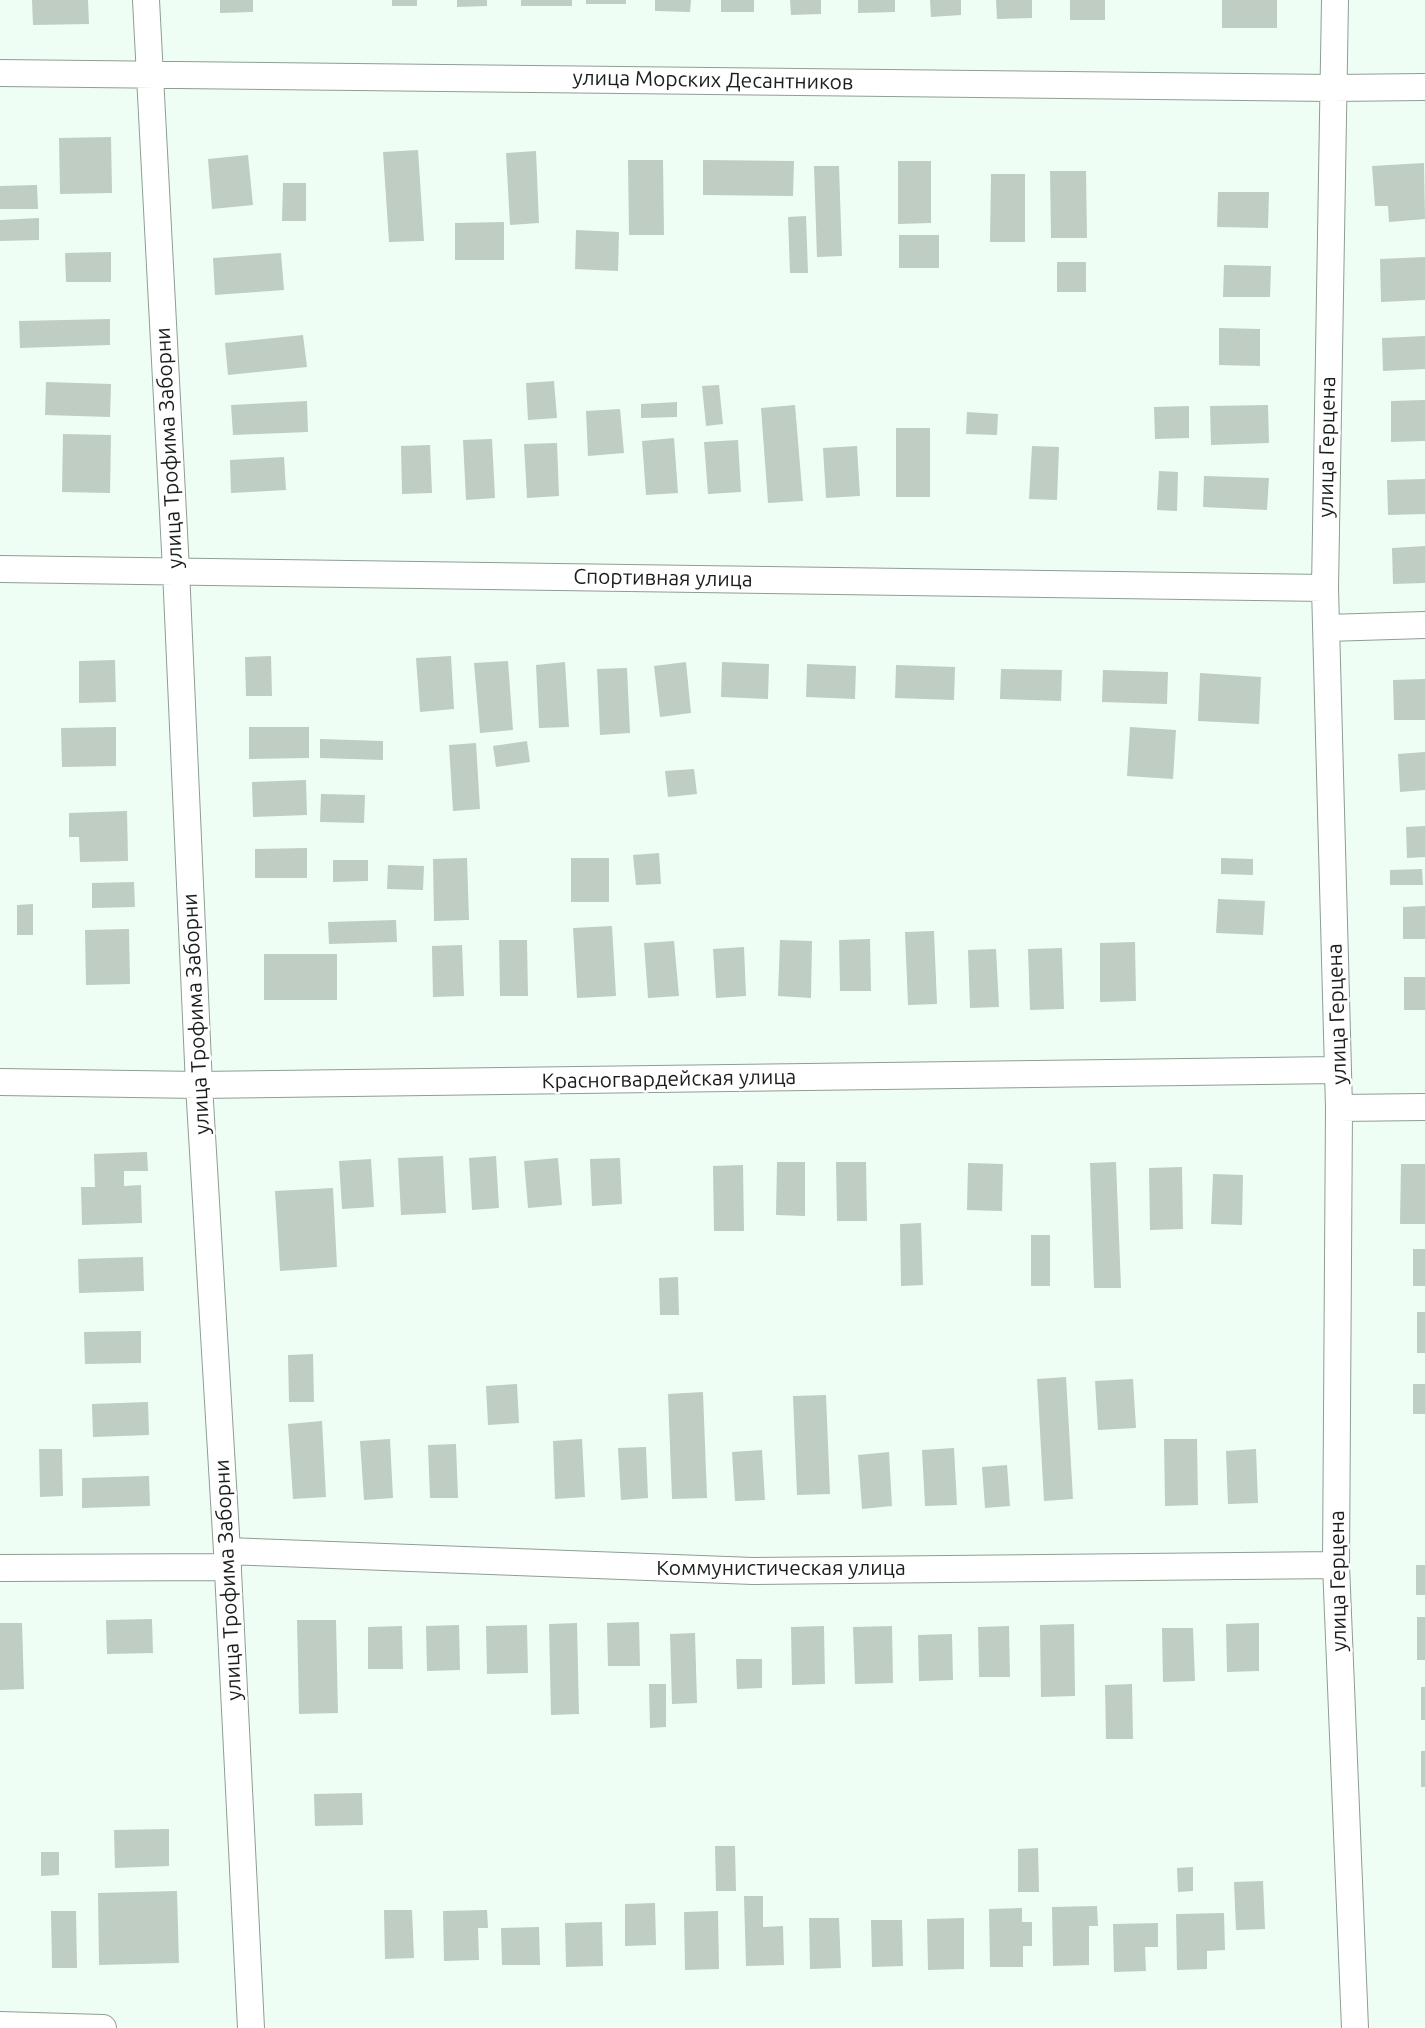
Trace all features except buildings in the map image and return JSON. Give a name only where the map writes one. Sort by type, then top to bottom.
[{"type":"street","name":"улица Трофима Заборни","points":[[146,0],[176,570],[199,1085],[251,2028]]},
{"type":"street","name":"улица Герцена","points":[[1335,0],[1325,588],[1339,1108],[1336,1565],[1355,2028]]},
{"type":"street","name":"улица Морских Десантников","points":[[0,73],[1425,87]]},
{"type":"street","name":"Спортивная улица","points":[[0,569],[1325,588]]},
{"type":"street","points":[[1327,628],[1425,625]]},
{"type":"street","name":"Красногвардейская улица","points":[[0,1082],[199,1085],[1338,1070]]},
{"type":"street","points":[[1339,1108],[1425,1107]]},
{"type":"street","name":"Коммунистическая улица","points":[[0,1568],[227,1559],[752,1571],[1336,1565]]},
{"type":"street","points":[[0,2025],[103,2028]]}]
